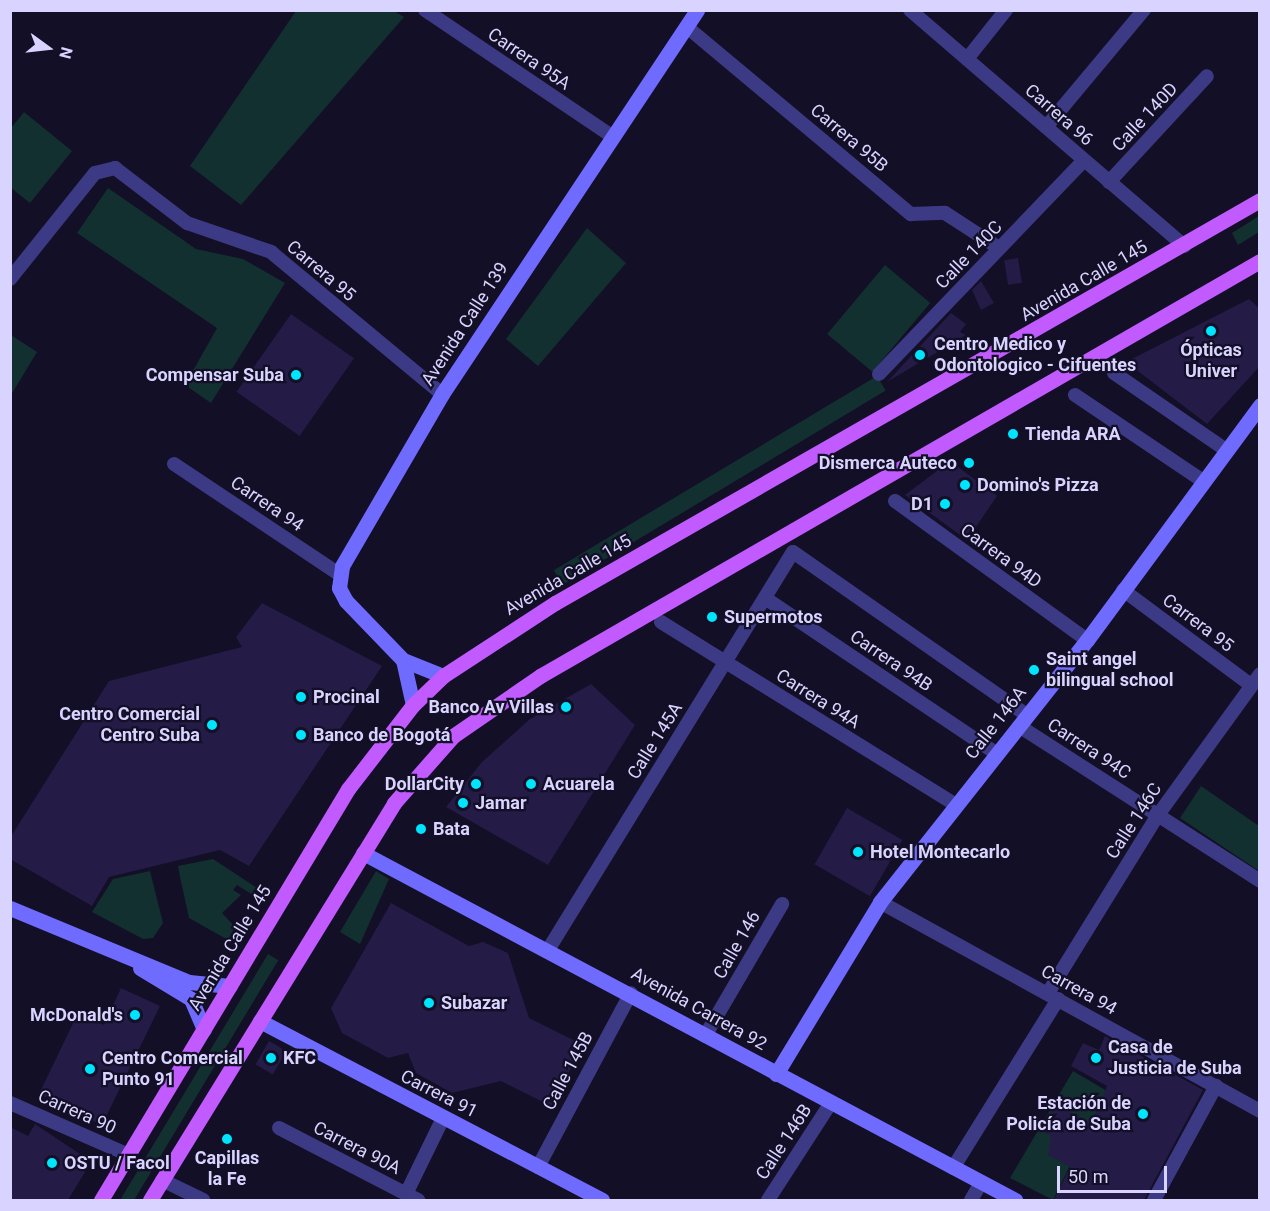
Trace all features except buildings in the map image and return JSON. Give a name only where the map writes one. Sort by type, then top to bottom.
[{"type":"main road","name":"Avenida Calle 139","points":[[339,574],[359,529],[442,394],[698,10]]},
{"type":"main road","name":"Avenida Calle 145","points":[[101,1200],[348,789],[413,705],[442,676],[579,590],[1184,246],[1260,200]]},
{"type":"main road","points":[[150,1200],[363,853],[411,781],[484,711],[1260,261]]},
{"type":"main road","name":"Calle 146A","points":[[776,1074],[880,902],[1087,640],[1260,405]]},
{"type":"main road","points":[[339,574],[346,601],[403,660],[442,676]]},
{"type":"main road","points":[[403,660],[413,705]]},
{"type":"main road","name":"Avenida Carrera 92","points":[[363,853],[631,993],[830,1104],[1015,1200]]},
{"type":"main road","points":[[10,909],[127,959],[200,986],[230,986]]},
{"type":"main road","points":[[127,959],[191,999],[204,1029]]},
{"type":"main road","name":"Carrera 91","points":[[260,1021],[602,1200]]},
{"type":"street","name":"Carrera 95A","points":[[425,10],[612,137]]},
{"type":"street","name":"Carrera 96","points":[[910,10],[1184,246]]},
{"type":"street","points":[[967,59],[1006,10]]},
{"type":"street","points":[[1046,127],[1144,10]]},
{"type":"street","name":"Carrera 95B","points":[[687,27],[911,214],[945,213],[999,248]]},
{"type":"street","name":"Calle 140D","points":[[1109,182],[1207,76]]},
{"type":"street","name":"Calle 140C","points":[[879,374],[1084,160]]},
{"type":"street","name":"Carrera 95","points":[[10,279],[101,168],[115,168],[194,226],[271,252],[442,394]]},
{"type":"street","points":[[1114,373],[1226,450]]},
{"type":"street","points":[[1074,395],[1203,481]]},
{"type":"street","name":"Carrera 94","points":[[174,465],[339,574]]},
{"type":"street","name":"Carrera 94D","points":[[895,501],[1087,640]]},
{"type":"street","name":"Calle 145A","points":[[548,950],[793,552]]},
{"type":"street","name":"Carrera 94C","points":[[793,552],[1023,720],[1158,815],[1260,881]]},
{"type":"street","name":"Carrera 95","points":[[1124,590],[1255,679]]},
{"type":"street","name":"Carrera 94B","points":[[765,598],[997,754]]},
{"type":"street","name":"Carrera 94A","points":[[661,622],[956,805]]},
{"type":"street","name":"Calle 146C","points":[[952,1168],[1158,815],[1255,679]]},
{"type":"street","name":"Carrera 94","points":[[880,902],[1260,1110]]},
{"type":"street","name":"Calle 146","points":[[705,1036],[782,904]]},
{"type":"street","name":"Calle 145B","points":[[538,1167],[631,993]]},
{"type":"street","points":[[1154,1200],[1216,1086]]},
{"type":"street","name":"Carrera 90","points":[[10,1103],[129,1155]]},
{"type":"street","name":"Calle 146B","points":[[768,1200],[830,1104]]},
{"type":"street","points":[[412,1197],[443,1118]]},
{"type":"street","name":"Carrera 90A","points":[[279,1128],[412,1197]]},
{"type":"street","points":[[162,1180],[203,1200]]},
{"type":"street","points":[[971,1200],[981,1183]]},
{"type":"green space","points":[[296,11],[394,11],[404,17],[241,205],[190,166]]},
{"type":"green space","points":[[24,112],[72,151],[30,203],[11,188],[11,128]]},
{"type":"green space","points":[[108,188],[196,249],[243,259],[285,283],[211,403],[185,385],[217,328],[77,233]]},
{"type":"green space","points":[[1259,216],[1259,232],[1238,245],[1232,233]]},
{"type":"green space","points":[[587,228],[626,263],[538,366],[506,339]]},
{"type":"green space","points":[[885,265],[930,303],[872,372],[827,334]]},
{"type":"green space","points":[[11,335],[37,352],[11,395]]},
{"type":"green space","points":[[877,376],[886,391],[563,585],[554,570]]},
{"type":"green space","points":[[1201,786],[1259,826],[1259,871],[1180,818]]},
{"type":"green space","points":[[213,859],[257,888],[253,895],[237,885],[233,890],[241,895],[222,913],[235,927],[228,940],[189,918],[180,877],[178,866]]},
{"type":"green space","points":[[150,871],[163,923],[153,938],[143,939],[92,912],[113,879]]},
{"type":"green space","points":[[376,871],[389,879],[360,944],[340,932]]},
{"type":"green space","points":[[268,954],[278,960],[134,1200],[120,1200]]},
{"type":"green space","points":[[1073,1071],[1107,1091],[1053,1200],[1010,1178]]},
{"type":"place","name":"Ópticas Univer","points":[[1211,331]]},
{"type":"place","name":"Centro Medico y Odontologico - Cifuentes","points":[[920,355]]},
{"type":"place","name":"Compensar Suba","points":[[296,375]]},
{"type":"place","name":"Tienda ARA","points":[[1013,434]]},
{"type":"place","name":"Dismerca Auteco","points":[[969,463]]},
{"type":"place","name":"Domino's Pizza","points":[[965,485]]},
{"type":"place","name":"D1","points":[[945,504]]},
{"type":"place","name":"Supermotos","points":[[712,617]]},
{"type":"place","name":"Saint angel bilingual school","points":[[1034,670]]},
{"type":"place","name":"Procinal","points":[[301,697]]},
{"type":"place","name":"Banco Av Villas","points":[[566,707]]},
{"type":"place","name":"Centro Comercial Centro Suba","points":[[212,725]]},
{"type":"place","name":"Banco de Bogotá","points":[[301,735]]},
{"type":"place","name":"DollarCity","points":[[476,784]]},
{"type":"place","name":"Acuarela","points":[[531,784]]},
{"type":"place","name":"Jamar","points":[[463,803]]},
{"type":"place","name":"Bata","points":[[421,829]]},
{"type":"place","name":"Hotel Montecarlo","points":[[858,852]]},
{"type":"place","name":"Subazar","points":[[429,1003]]},
{"type":"place","name":"McDonald's","points":[[135,1015]]},
{"type":"place","name":"KFC","points":[[271,1058]]},
{"type":"place","name":"Casa de Justicia de Suba","points":[[1096,1058]]},
{"type":"place","name":"Centro Comercial Punto 91","points":[[90,1069]]},
{"type":"place","name":"Estación de Policía de Suba","points":[[1143,1114]]},
{"type":"place","name":"Capillas la Fe","points":[[227,1139]]},
{"type":"place","name":"OSTU / Facol","points":[[52,1163]]}]
